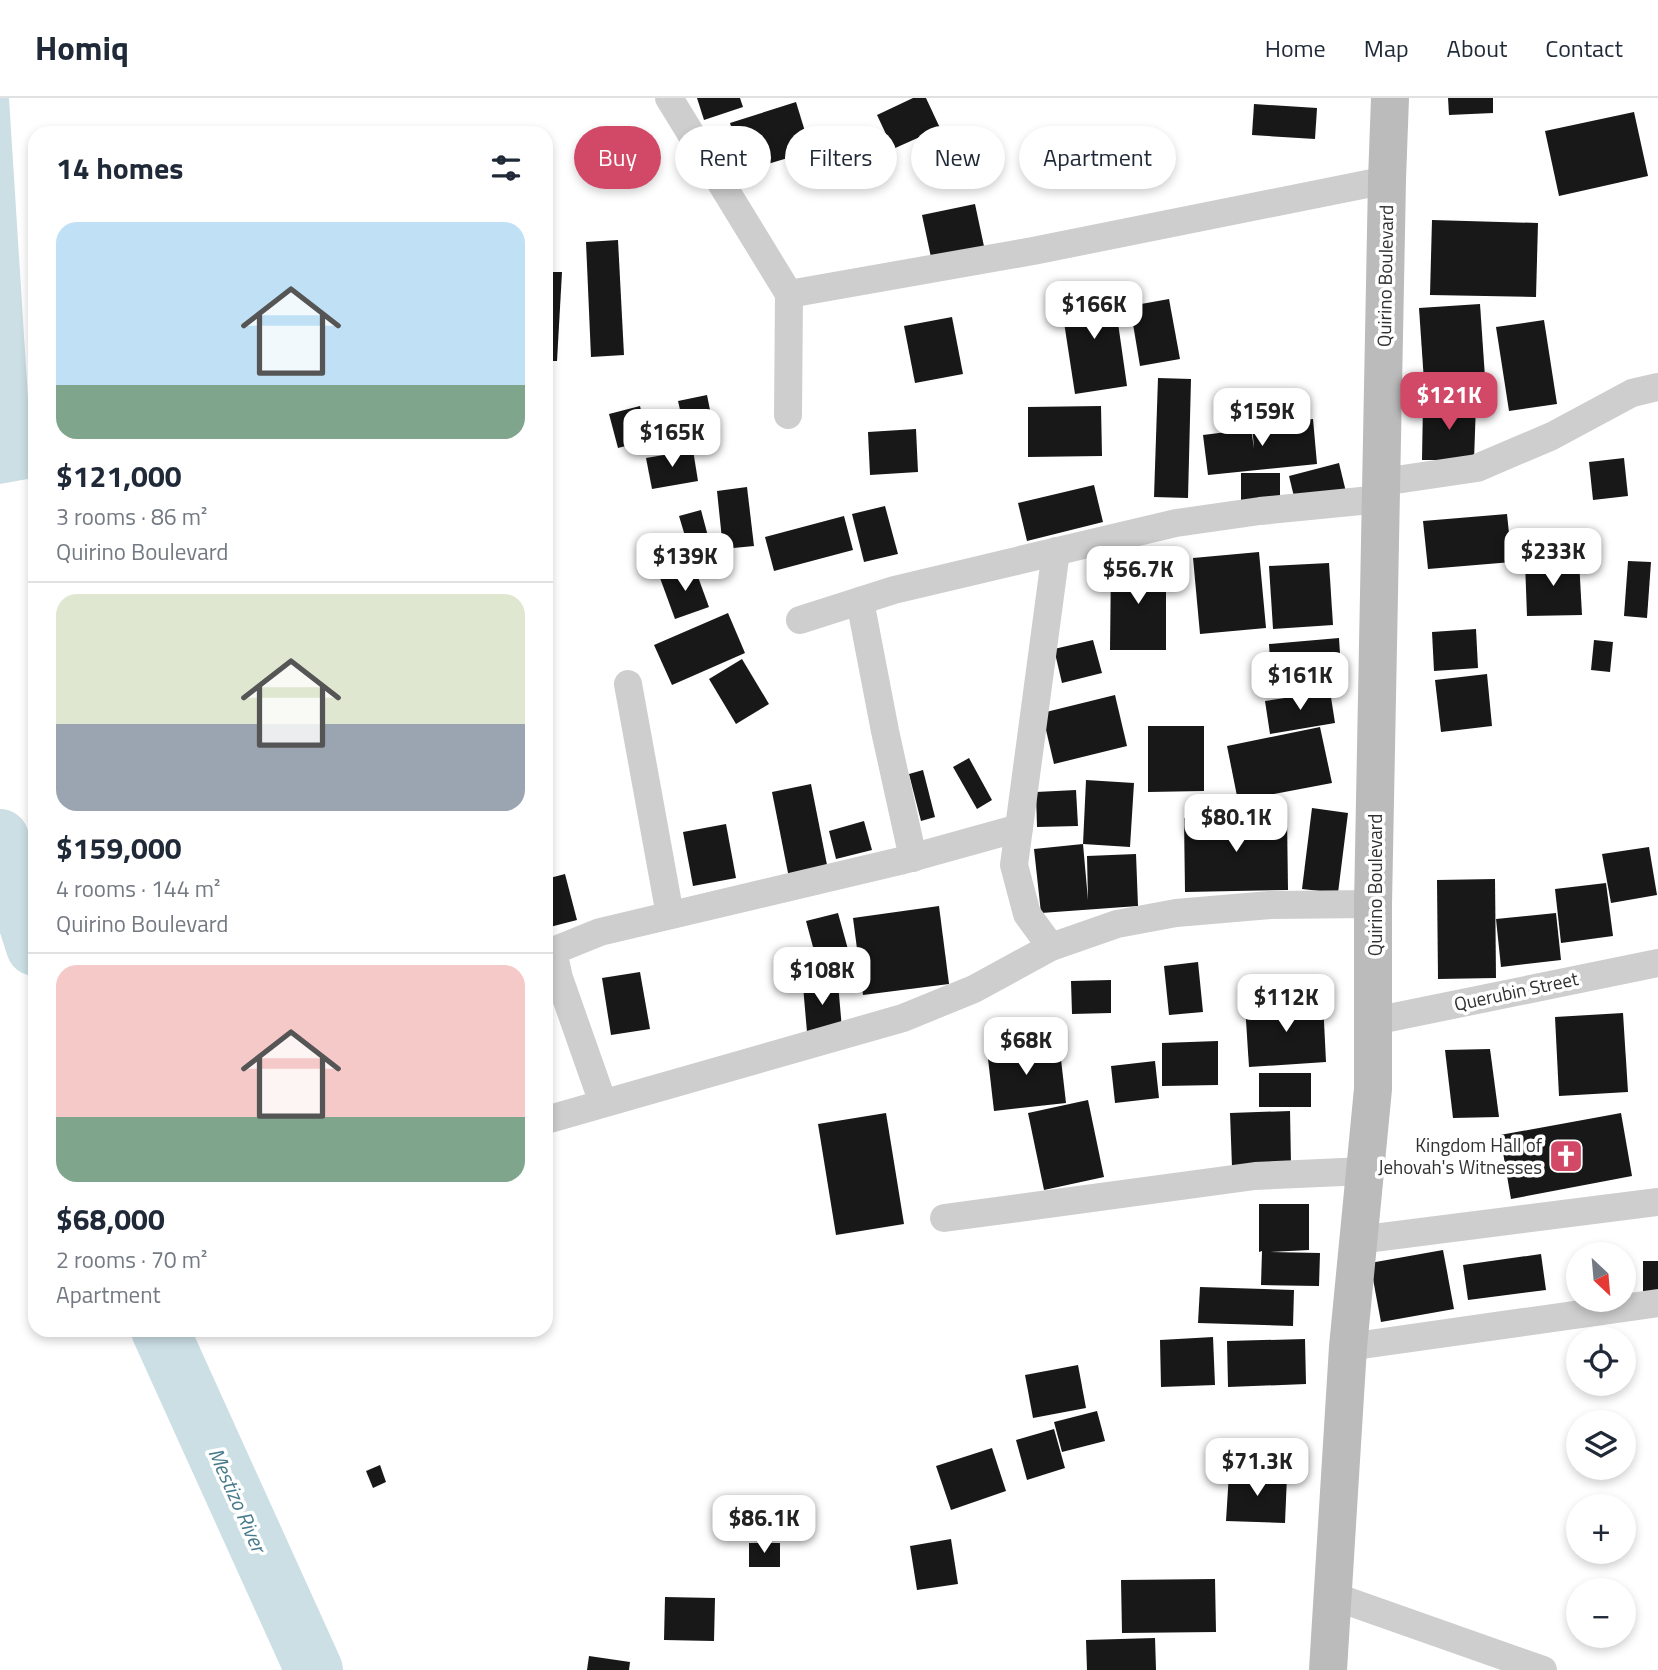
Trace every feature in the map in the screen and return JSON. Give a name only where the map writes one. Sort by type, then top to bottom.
[{"type":"main road","name":"Quirino Boulevard","points":[[1328,1670],[1348,1347],[1373,1089],[1373,904],[1390,98]]},
{"type":"street","points":[[669,98],[789,295],[788,415]]},
{"type":"street","points":[[789,295],[1033,251],[1387,180]]},
{"type":"street","points":[[800,620],[894,590],[1176,523],[1381,490],[1477,468],[1552,436],[1632,393],[1658,387]]},
{"type":"street","points":[[1051,947],[1027,914],[1014,865],[1056,551]]},
{"type":"street","points":[[860,601],[913,858]]},
{"type":"street","points":[[628,684],[670,915]]},
{"type":"street","points":[[553,950],[588,936],[913,858],[1019,828]]},
{"type":"street","points":[[553,1118],[903,1018],[974,989],[1051,947],[1117,924],[1176,913],[1270,905],[1373,904]]},
{"type":"street","points":[[553,962],[603,1103]]},
{"type":"street","name":"Querubin Street","points":[[1374,1021],[1658,962]]},
{"type":"street","points":[[944,1218],[1255,1176],[1365,1171]]},
{"type":"street","points":[[1357,1240],[1658,1202]]},
{"type":"street","points":[[1348,1347],[1658,1303]]},
{"type":"street","points":[[1333,1596],[1543,1670]]},
{"type":"shaded area","points":[[0,98],[9,98],[28,399],[28,479],[0,484]]},
{"type":"building","points":[[697,98],[740,98],[743,107],[704,120]]},
{"type":"building","points":[[913,98],[926,98],[939,126],[911,126],[911,141],[897,147],[897,126],[882,126],[877,115]]},
{"type":"building","points":[[1448,98],[1493,98],[1493,113],[1449,115]]},
{"type":"building","points":[[796,102],[803,126],[785,126],[785,159],[771,163],[771,126],[731,126],[730,123]]},
{"type":"building","points":[[1254,104],[1317,108],[1315,139],[1252,135]]},
{"type":"building","points":[[1634,112],[1648,176],[1559,196],[1545,131]]},
{"type":"building","points":[[975,204],[985,251],[932,262],[922,215]]},
{"type":"building","points":[[1432,220],[1538,223],[1536,297],[1430,295]]},
{"type":"building","points":[[618,240],[624,355],[591,357],[586,242]]},
{"type":"building","points":[[553,272],[562,272],[557,361],[553,361]]},
{"type":"building","points":[[1113,288],[1127,386],[1075,394],[1060,296]]},
{"type":"building","points":[[1169,299],[1180,359],[1140,366],[1130,306]]},
{"type":"building","points":[[1480,304],[1486,392],[1425,396],[1419,308]]},
{"type":"building","points":[[952,317],[963,374],[915,383],[904,326]]},
{"type":"building","points":[[1544,320],[1557,404],[1509,411],[1496,327]]},
{"type":"building","points":[[1158,378],[1191,379],[1188,498],[1154,497]]},
{"type":"building","points":[[707,395],[714,430],[686,436],[678,401]]},
{"type":"building","points":[[1423,403],[1476,404],[1474,460],[1422,460]]},
{"type":"building","points":[[640,406],[648,440],[618,448],[609,414]]},
{"type":"building","points":[[1101,406],[1102,456],[1028,457],[1028,407]]},
{"type":"building","points":[[1313,419],[1317,464],[1208,475],[1203,435],[1251,429],[1254,448],[1252,424]]},
{"type":"building","points":[[916,429],[918,472],[870,475],[868,432]]},
{"type":"building","points":[[693,450],[698,481],[652,489],[646,458]]},
{"type":"building","points":[[1624,458],[1628,496],[1593,500],[1589,462]]},
{"type":"building","points":[[1339,463],[1346,492],[1296,505],[1289,476]]},
{"type":"building","points":[[1241,473],[1280,473],[1280,506],[1241,507]]},
{"type":"building","points":[[1094,485],[1103,522],[1027,541],[1018,503]]},
{"type":"building","points":[[747,487],[754,546],[723,549],[717,491]]},
{"type":"building","points":[[885,506],[898,554],[864,562],[852,514]]},
{"type":"building","points":[[701,510],[709,540],[688,546],[679,516]]},
{"type":"building","points":[[1507,514],[1512,562],[1428,569],[1423,521]]},
{"type":"building","points":[[844,516],[853,550],[774,571],[765,537]]},
{"type":"building","points":[[1259,552],[1266,628],[1200,634],[1193,558]]},
{"type":"building","points":[[1579,560],[1582,615],[1527,616],[1525,562]]},
{"type":"building","points":[[1628,561],[1651,562],[1647,618],[1624,616]]},
{"type":"building","points":[[1166,562],[1166,650],[1110,650],[1111,563]]},
{"type":"building","points":[[1329,563],[1333,625],[1273,629],[1269,566]]},
{"type":"building","points":[[694,566],[709,607],[675,619],[660,578]]},
{"type":"building","points":[[728,613],[745,653],[672,685],[654,645]]},
{"type":"building","points":[[1476,629],[1478,668],[1434,671],[1432,632]]},
{"type":"building","points":[[1339,638],[1341,671],[1271,677],[1269,644]]},
{"type":"building","points":[[1093,640],[1102,673],[1062,683],[1054,649]]},
{"type":"building","points":[[1594,640],[1613,642],[1610,672],[1591,670]]},
{"type":"building","points":[[742,659],[769,704],[736,724],[709,679]]},
{"type":"building","points":[[1487,674],[1492,726],[1441,732],[1435,680]]},
{"type":"building","points":[[1330,691],[1335,723],[1270,734],[1265,701]]},
{"type":"building","points":[[1115,695],[1127,746],[1054,764],[1042,713]]},
{"type":"building","points":[[1148,726],[1204,726],[1204,791],[1148,792]]},
{"type":"building","points":[[1320,727],[1332,783],[1238,801],[1227,746]]},
{"type":"building","points":[[969,758],[992,800],[977,809],[953,767]]},
{"type":"building","points":[[923,770],[935,817],[921,821],[909,774]]},
{"type":"building","points":[[1086,780],[1134,783],[1130,847],[1083,844]]},
{"type":"building","points":[[811,784],[828,870],[789,878],[772,792]]},
{"type":"building","points":[[1076,790],[1078,826],[1037,827],[1036,792]]},
{"type":"building","points":[[1312,808],[1348,813],[1338,893],[1302,889]]},
{"type":"building","points":[[1287,816],[1288,890],[1185,892],[1184,818]]},
{"type":"building","points":[[864,821],[872,850],[836,859],[829,831]]},
{"type":"building","points":[[726,824],[736,878],[693,886],[683,832]]},
{"type":"building","points":[[1083,844],[1088,900],[1087,856],[1136,854],[1138,906],[1041,913],[1034,849]]},
{"type":"building","points":[[1649,847],[1657,895],[1611,903],[1602,854]]},
{"type":"building","points":[[565,874],[577,920],[553,926],[553,877]]},
{"type":"building","points":[[1495,879],[1496,978],[1438,979],[1437,880]]},
{"type":"building","points":[[1606,883],[1613,936],[1561,943],[1555,889]]},
{"type":"building","points":[[939,906],[949,984],[863,995],[853,918]]},
{"type":"building","points":[[838,913],[852,964],[820,973],[806,921]]},
{"type":"building","points":[[1556,913],[1561,960],[1501,967],[1496,919]]},
{"type":"building","points":[[1198,962],[1203,1012],[1169,1015],[1164,966]]},
{"type":"building","points":[[640,972],[650,1029],[611,1035],[602,978]]},
{"type":"building","points":[[1111,980],[1111,1013],[1072,1014],[1071,981]]},
{"type":"building","points":[[838,983],[842,1029],[807,1032],[803,986]]},
{"type":"building","points":[[1323,1001],[1326,1062],[1249,1067],[1245,1005]]},
{"type":"building","points":[[1623,1013],[1628,1092],[1559,1096],[1555,1017]]},
{"type":"building","points":[[1218,1041],[1218,1085],[1162,1086],[1162,1043]]},
{"type":"building","points":[[1059,1042],[1066,1103],[994,1111],[987,1050]]},
{"type":"building","points":[[1490,1049],[1499,1117],[1453,1118],[1445,1050]]},
{"type":"building","points":[[1155,1061],[1159,1098],[1115,1103],[1111,1066]]},
{"type":"building","points":[[1259,1073],[1311,1073],[1311,1107],[1259,1107]]},
{"type":"building","points":[[1088,1100],[1104,1177],[1044,1190],[1028,1113]]},
{"type":"building","points":[[1290,1111],[1291,1164],[1232,1167],[1230,1113]]},
{"type":"building","points":[[886,1113],[904,1224],[836,1235],[818,1124]]},
{"type":"building","name":"Kingdom Hall of Jehovah's Witnesses","points":[[1621,1113],[1632,1176],[1511,1199],[1500,1135]]},
{"type":"building","points":[[1259,1204],[1309,1204],[1309,1250],[1270,1252],[1320,1253],[1319,1286],[1261,1285]]},
{"type":"building","points":[[1443,1250],[1454,1309],[1381,1322],[1370,1263]]},
{"type":"building","points":[[1541,1254],[1546,1290],[1468,1300],[1463,1265]]},
{"type":"building","points":[[1643,1261],[1658,1261],[1658,1296],[1643,1296]]},
{"type":"building","points":[[1200,1287],[1294,1290],[1293,1326],[1198,1323]]},
{"type":"building","points":[[1213,1337],[1215,1385],[1161,1387],[1160,1340]]},
{"type":"building","points":[[1305,1339],[1306,1384],[1228,1387],[1227,1341]]},
{"type":"building","points":[[1078,1365],[1086,1408],[1033,1418],[1025,1375]]},
{"type":"building","points":[[1097,1411],[1105,1441],[1062,1452],[1054,1422]]},
{"type":"building","points":[[1054,1429],[1065,1468],[1027,1480],[1016,1440]]},
{"type":"building","points":[[992,1448],[1006,1491],[951,1510],[936,1466]]},
{"type":"building","points":[[380,1465],[386,1482],[373,1488],[366,1471]]},
{"type":"building","points":[[1229,1473],[1287,1476],[1285,1523],[1226,1521]]},
{"type":"building","points":[[951,1539],[958,1584],[917,1590],[910,1546]]},
{"type":"building","points":[[749,1543],[780,1543],[780,1567],[749,1567]]},
{"type":"building","points":[[1215,1579],[1216,1632],[1122,1633],[1121,1580]]},
{"type":"building","points":[[665,1597],[715,1598],[714,1641],[664,1640]]},
{"type":"building","points":[[1155,1638],[1156,1670],[1087,1670],[1086,1640]]},
{"type":"building","points":[[589,1656],[630,1662],[629,1670],[587,1670]]},
{"type":"waterway","name":"Mestizo River","points":[[0,838],[28,925]]},
{"type":"waterway","name":"Mestizo River","points":[[163,1337],[314,1670]]},
{"type":"place","name":"Kingdom Hall of Jehovah's Witnesses","points":[[1566,1156]]}]
